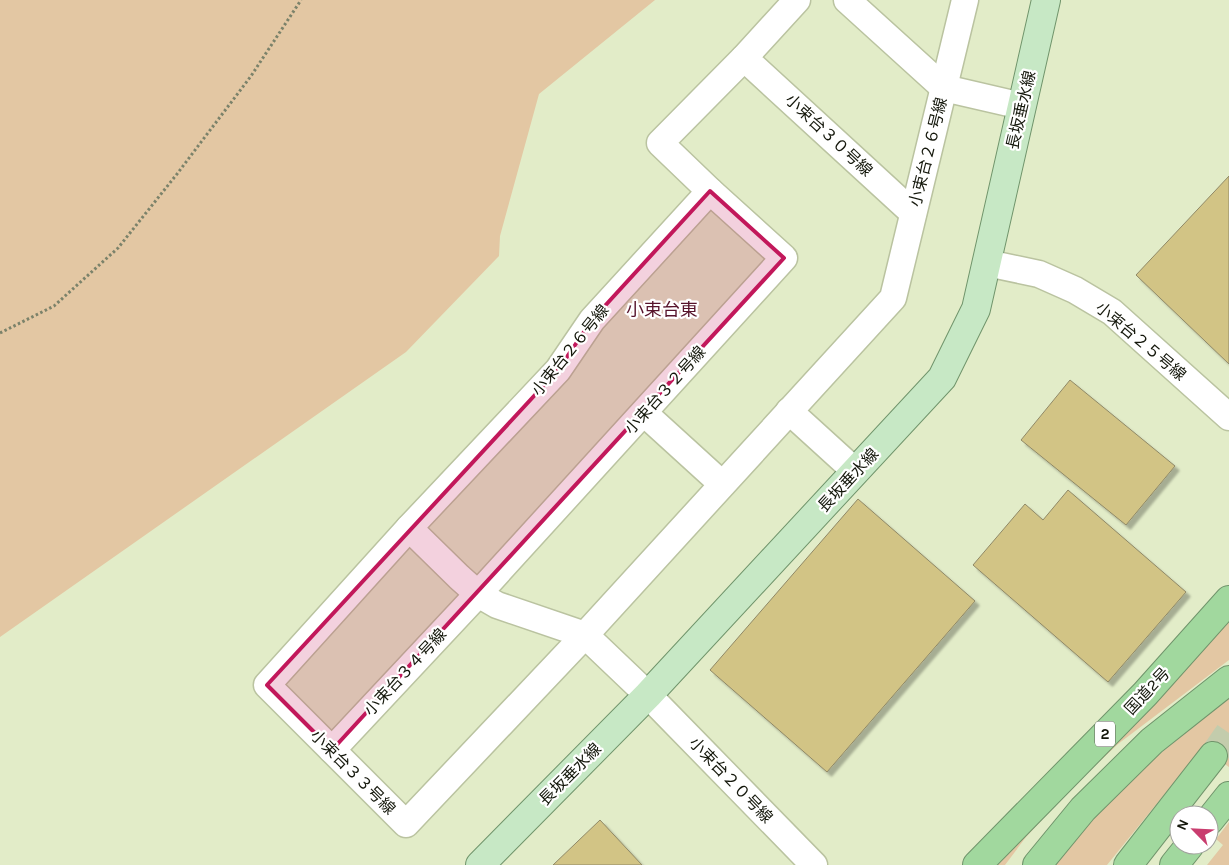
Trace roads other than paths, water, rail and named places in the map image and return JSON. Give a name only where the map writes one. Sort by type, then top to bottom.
[{"type":"highway","name":"国道2号","points":[[977,865],[1145,694],[1229,600]]},
{"type":"highway","points":[[1037,865],[1083,809],[1152,741],[1229,680]]},
{"type":"highway","points":[[1128,865],[1212,756]]},
{"type":"highway","points":[[1219,808],[1229,796]]},
{"type":"highway","points":[[1174,865],[1182,855]]},
{"type":"main road","name":"長坂垂水線","points":[[480,865],[648,695],[942,378],[976,309],[1046,0]]},
{"type":"street","points":[[710,191],[660,143],[744,58],[797,0]]},
{"type":"street","points":[[848,0],[944,88],[1022,106]]},
{"type":"street","name":"小束台２６号線","points":[[585,635],[893,298],[965,0]]},
{"type":"street","name":"小束台３０号線","points":[[744,58],[913,213]]},
{"type":"street","name":"小束台２６号線","points":[[409,528],[558,370],[592,320],[710,191]]},
{"type":"street","name":"小束台３２号線","points":[[478,594],[784,258],[710,191]]},
{"type":"street","name":"小束台２５号線","points":[[987,263],[1039,274],[1075,290],[1112,312],[1229,417]]},
{"type":"street","points":[[789,411],[856,471]]},
{"type":"street","points":[[644,413],[722,484]]},
{"type":"street","points":[[409,528],[478,594],[497,605],[585,635],[648,695]]},
{"type":"street","name":"小束台３３号線","points":[[409,528],[267,685],[406,824],[585,635]]},
{"type":"street","name":"小束台３４号線","points":[[332,750],[478,594]]},
{"type":"street","name":"小束台２０号線","points":[[648,695],[814,865]]},
{"type":"tunnel","points":[[1213,756],[1229,733]]},
{"type":"district","name":"小束台東","points":[[662,310]]}]
